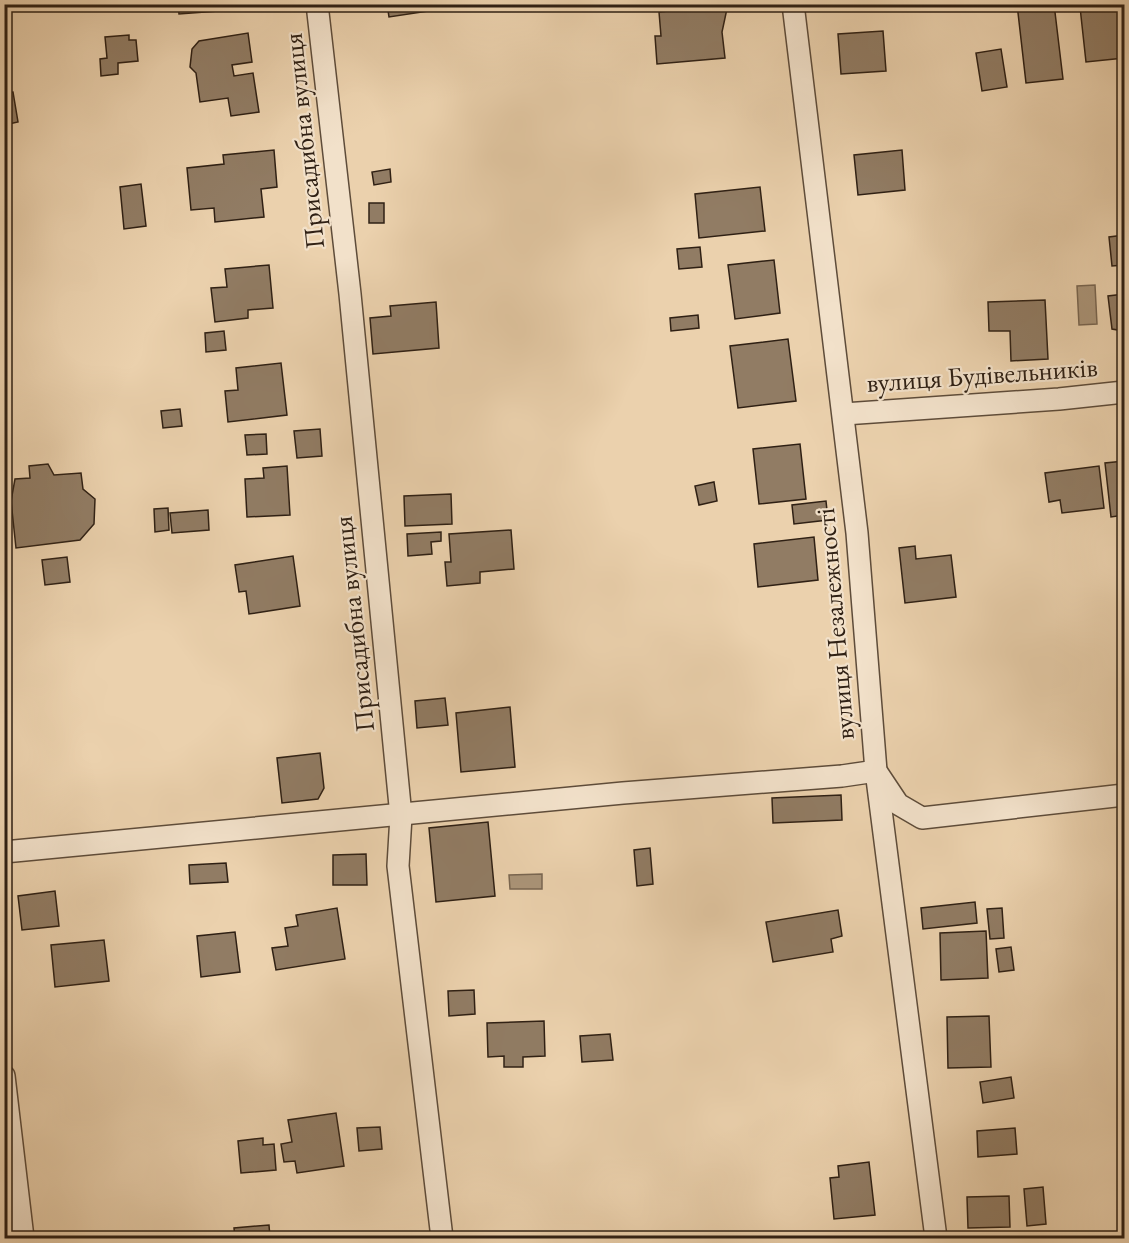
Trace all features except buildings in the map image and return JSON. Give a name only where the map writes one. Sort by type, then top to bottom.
[{"type":"street","name":"Присадибна вулиця","points":[[317,4],[350,294],[401,816],[398,866],[442,1239]]},
{"type":"street","name":"вулиця Незалежності","points":[[793,4],[857,533],[876,771],[936,1239]]},
{"type":"street","name":"вулиця Будівельників","points":[[844,414],[1059,399],[1125,392]]},
{"type":"street","points":[[4,852],[401,816],[623,793],[842,776],[876,771],[898,804],[922,818],[1125,795]]},
{"type":"street","points":[[4,1076],[23,1239]]},
{"type":"shaded area","points":[[1095,285],[1097,324],[1079,325],[1077,286]]},
{"type":"shaded area","points":[[542,874],[542,889],[510,889],[509,875]]}]
